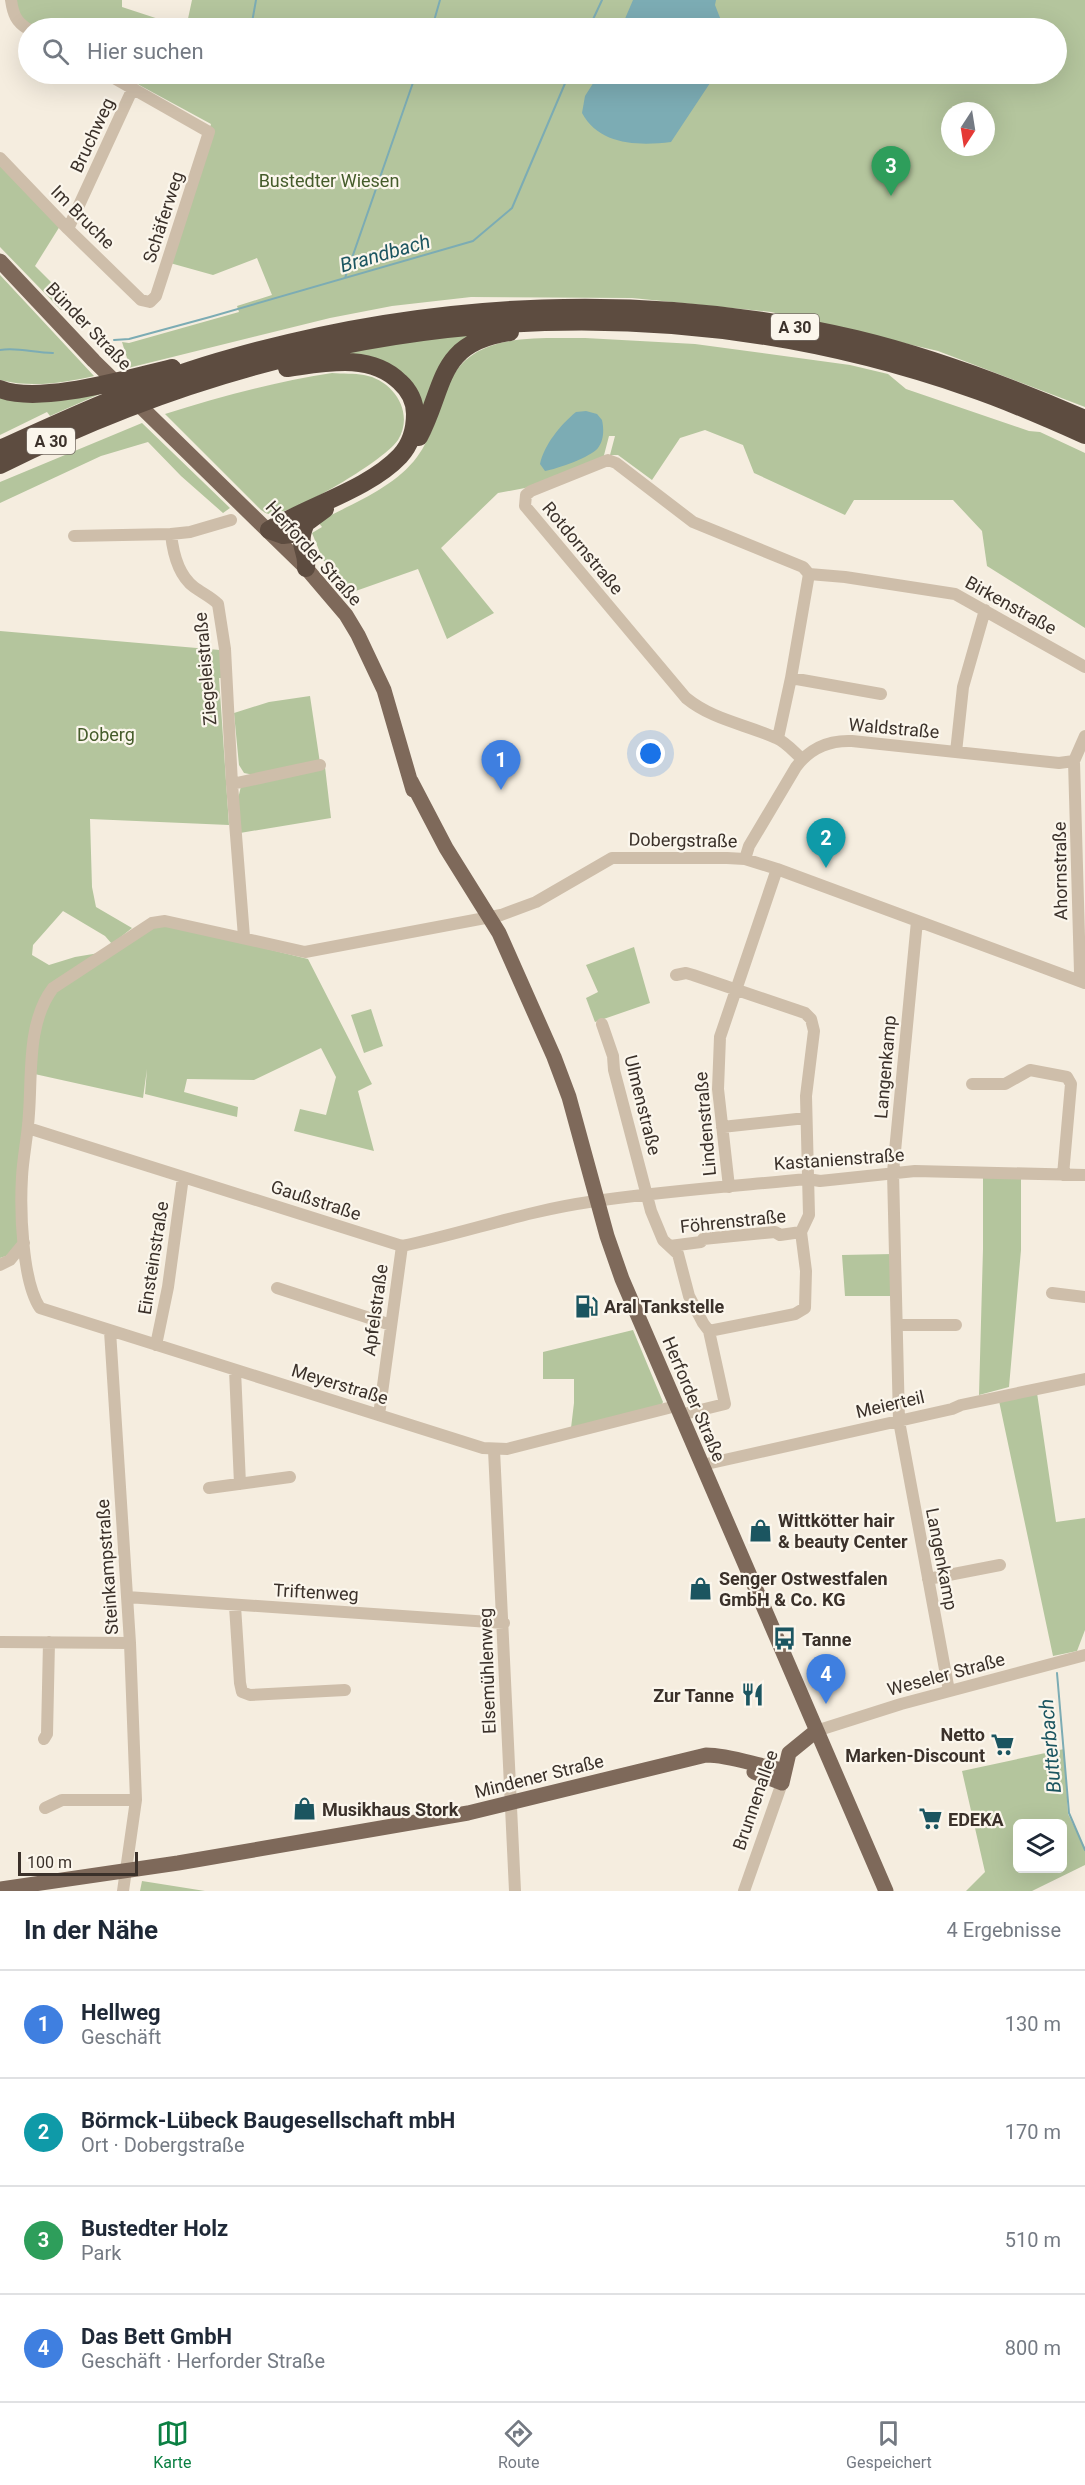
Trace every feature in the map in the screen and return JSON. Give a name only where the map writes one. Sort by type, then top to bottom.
[{"type":"highway","name":"A 30","points":[[0,465],[98,413],[172,379],[229,358],[327,333],[404,320],[491,310],[573,307],[645,309],[766,322],[856,339],[974,374],[1085,419]]},
{"type":"highway","name":"A 30","points":[[172,379],[234,371],[331,347],[406,334],[506,323],[591,322],[694,327],[804,343],[857,355],[969,387],[1085,435]]},
{"type":"highway","points":[[269,530],[283,535],[291,534],[326,509],[391,472],[402,461],[422,431],[447,368],[468,346],[502,333],[575,328],[591,322]]},
{"type":"highway","points":[[0,390],[21,394],[40,394],[172,379],[186,394],[276,369],[333,362],[355,362],[376,368],[397,378],[406,387],[415,410],[410,442],[400,455],[366,481],[269,530]]},
{"type":"highway","name":"A 30","points":[[0,449],[98,413]]},
{"type":"highway","points":[[305,525],[301,544],[307,557],[306,568]]},
{"type":"main road","name":"Bünder Straße","points":[[0,261],[94,361],[151,416]]},
{"type":"main road","name":"Herforder Straße","points":[[151,416],[306,568],[346,615],[358,634],[384,690],[411,781],[446,848],[499,933],[554,1057],[569,1097],[597,1201],[622,1279],[886,1891]]},
{"type":"main road","name":"Brunnenallee","points":[[783,1777],[789,1753],[816,1731]]},
{"type":"main road","name":"Mindener Straße","points":[[0,1889],[178,1863],[511,1804],[706,1755],[729,1758],[745,1768],[783,1777]]},
{"type":"street","points":[[10,0],[13,14],[18,21]]},
{"type":"street","points":[[126,84],[133,88]]},
{"type":"street","name":"Schäferweg","points":[[133,88],[209,132],[156,296],[150,302],[141,300]]},
{"type":"street","name":"Bruchweg","points":[[68,229],[133,88]]},
{"type":"street","name":"Im Bruche","points":[[0,158],[141,300]]},
{"type":"street","name":"Rotdornstraße","points":[[802,759],[778,738],[720,719],[705,712],[686,698],[525,506],[524,500],[531,491],[608,460],[616,463],[693,522],[803,567],[809,574]]},
{"type":"street","points":[[74,536],[171,534],[190,532],[231,520]]},
{"type":"street","name":"Ziegeleistraße","points":[[171,534],[177,562],[185,578],[193,587],[218,604],[225,649],[232,784],[244,938]]},
{"type":"street","points":[[778,738],[809,574]]},
{"type":"street","name":"Birkenstraße","points":[[809,574],[845,577],[956,594],[1085,667]]},
{"type":"street","points":[[956,752],[963,687],[986,610]]},
{"type":"street","points":[[791,678],[881,694]]},
{"type":"street","points":[[1074,761],[1085,736]]},
{"type":"street","name":"Waldstraße","points":[[745,859],[749,846],[802,759],[820,746],[840,741],[1059,764],[1074,761]]},
{"type":"street","name":"Ahornstraße","points":[[1074,761],[1081,981]]},
{"type":"street","points":[[232,784],[320,765]]},
{"type":"street","name":"Dobergstraße","points":[[244,938],[305,952],[501,915],[536,902],[612,858],[745,859],[1081,981]]},
{"type":"street","name":"Lindenstraße","points":[[729,1187],[722,1127],[718,1059],[720,1037],[777,869]]},
{"type":"street","name":"Meyerstraße","points":[[244,938],[165,921],[152,922],[52,988],[43,1005],[34,1039],[22,1176],[26,1266],[34,1299],[40,1308],[110,1331],[494,1450]]},
{"type":"street","name":"Langenkamp","points":[[917,921],[893,1172],[899,1421],[949,1691]]},
{"type":"street","points":[[676,975],[686,973],[736,989]]},
{"type":"street","name":"Föhrenstraße","points":[[710,1331],[795,1314],[805,1308],[806,1271],[801,1232],[809,1215],[806,1096],[814,1031],[812,1018],[805,1013],[736,989]]},
{"type":"street","name":"Ulmenstraße","points":[[602,1024],[613,1056],[614,1070],[648,1195]]},
{"type":"street","points":[[972,1084],[1005,1084],[1030,1070],[1066,1077],[1071,1084],[1063,1175]]},
{"type":"street","points":[[722,1127],[806,1118]]},
{"type":"street","name":"Gaußstraße","points":[[28,1128],[402,1245],[597,1201]]},
{"type":"street","name":"Kastanienstraße","points":[[597,1201],[808,1179],[820,1181],[893,1172],[1085,1175]]},
{"type":"street","name":"Einsteinstraße","points":[[156,1345],[168,1287],[183,1177]]},
{"type":"street","name":"Föhrenstraße","points":[[648,1195],[663,1240],[678,1254],[689,1296],[703,1323],[710,1331],[725,1404],[678,1411]]},
{"type":"street","name":"Föhrenstraße","points":[[670,1246],[701,1242],[703,1239],[775,1232],[780,1235],[801,1232]]},
{"type":"street","points":[[5,1263],[24,1243]]},
{"type":"street","name":"Apfelstraße","points":[[379,1415],[402,1245]]},
{"type":"street","points":[[5,1263],[26,1266]]},
{"type":"street","points":[[277,1288],[391,1325]]},
{"type":"street","points":[[1052,1293],[1085,1297]]},
{"type":"street","points":[[897,1325],[956,1325]]},
{"type":"street","name":"Steinkampstraße","points":[[110,1331],[130,1643],[136,1800],[128,1869],[123,1891]]},
{"type":"street","points":[[235,1370],[240,1484]]},
{"type":"street","name":"Meierteil","points":[[702,1465],[899,1421],[981,1400],[1011,1396],[1085,1379]]},
{"type":"street","points":[[494,1450],[678,1411]]},
{"type":"street","name":"Elsemühlenweg","points":[[494,1450],[515,1891]]},
{"type":"street","points":[[209,1488],[290,1477]]},
{"type":"street","points":[[928,1579],[1000,1565]]},
{"type":"street","name":"Triftenweg","points":[[127,1597],[504,1623]]},
{"type":"street","points":[[235,1606],[242,1692],[250,1695],[345,1690]]},
{"type":"street","points":[[0,1642],[130,1643]]},
{"type":"street","points":[[44,1739],[47,1734],[49,1642]]},
{"type":"street","name":"Weseler Straße","points":[[816,1731],[876,1711],[1085,1655]]},
{"type":"street","name":"Brunnenallee","points":[[744,1891],[783,1777]]},
{"type":"street","points":[[45,1808],[62,1800],[136,1800]]},
{"type":"green space","points":[[15,0],[122,0],[122,7],[156,18],[21,18]]},
{"type":"green space","name":"Bustedter Wiesen","points":[[192,0],[1085,0],[1085,407],[938,351],[771,312],[632,298],[471,297],[392,306],[330,318],[128,368],[122,342],[129,343],[239,312],[237,306],[272,295],[257,258],[213,275],[170,263],[211,124],[137,84],[1067,84],[1067,18],[188,18]]},
{"type":"green space","points":[[0,165],[60,226],[35,266],[70,301],[61,310],[0,247]]},
{"type":"green space","points":[[0,275],[94,376],[47,384],[24,384],[0,380]]},
{"type":"green space","points":[[491,331],[469,339],[419,428],[401,377],[315,359],[372,346]]},
{"type":"green space","points":[[585,338],[695,344],[850,365],[888,374],[906,389],[1029,431],[1040,432],[1085,453],[1085,628],[987,566],[982,531],[953,500],[854,500],[845,515],[754,473],[743,445],[705,430],[680,438],[652,480],[618,455],[610,455],[615,436],[609,436],[603,459],[525,488],[498,493],[441,548],[494,613],[447,639],[418,569],[350,593],[337,573],[323,560],[312,533],[322,527],[318,522],[384,486],[396,478],[417,457],[427,441],[448,386],[458,368],[472,355],[506,342],[526,339]]},
{"type":"green space","points":[[332,373],[364,375],[384,383],[392,390],[402,408],[403,429],[398,440],[390,449],[358,473],[316,497],[281,512],[269,514],[261,510],[165,414],[247,390]]},
{"type":"green space","points":[[0,393],[102,393],[50,416],[47,412],[0,435]]},
{"type":"green space","points":[[142,423],[230,508],[223,513],[181,476],[148,442],[101,456],[0,503],[0,482]]},
{"type":"green space","name":"Doberg","points":[[0,631],[220,650],[222,678],[219,678],[229,825],[90,819],[92,887],[96,907],[132,928],[112,944],[105,936],[63,911],[33,945],[32,955],[49,965],[99,953],[149,928],[165,924],[308,959],[372,1084],[358,1091],[374,1151],[294,1131],[300,1109],[326,1115],[336,1077],[321,1048],[254,1080],[187,1079],[184,1092],[238,1107],[237,1117],[145,1094],[147,1069],[143,1098],[30,1073],[19,1242],[6,1256],[0,1258]]},
{"type":"green space","points":[[310,696],[320,763],[254,775],[244,773],[239,765],[234,713],[269,702]]},
{"type":"green space","points":[[325,767],[331,818],[240,833],[238,799],[241,786]]},
{"type":"green space","points":[[634,947],[650,1003],[595,1022],[586,998],[598,992],[586,965]]},
{"type":"green space","points":[[371,1009],[383,1046],[364,1053],[351,1015]]},
{"type":"green space","points":[[983,1177],[1021,1178],[1021,1250],[1009,1387],[979,1395],[983,1249]]},
{"type":"green space","points":[[893,1254],[893,1296],[845,1296],[842,1255]]},
{"type":"green space","points":[[633,1330],[663,1402],[661,1406],[571,1428],[574,1379],[543,1379],[543,1352]]},
{"type":"green space","points":[[1037,1393],[1056,1522],[1085,1518],[1085,1630],[1077,1651],[1053,1656],[999,1401]]},
{"type":"green space","points":[[1064,1749],[1068,1814],[1085,1848],[1085,1865],[1032,1891],[966,1891],[985,1872],[962,1771]]},
{"type":"green space","points":[[142,1881],[205,1891],[140,1891]]},
{"type":"water","points":[[633,0],[716,0],[715,5],[720,18],[625,18]]},
{"type":"water","points":[[593,84],[709,84],[671,142],[633,143],[620,141],[598,132],[582,113],[585,96]]},
{"type":"water","points":[[586,411],[597,414],[602,420],[603,434],[598,448],[581,459],[545,471],[540,464],[554,435],[576,412]]},
{"type":"waterway","points":[[253,18],[256,0]]},
{"type":"waterway","points":[[435,18],[440,0]]},
{"type":"waterway","name":"Brandbach","points":[[594,18],[602,0]]},
{"type":"waterway","points":[[345,278],[413,84]]},
{"type":"waterway","name":"Brandbach","points":[[114,340],[129,339],[210,317],[473,241],[512,208],[565,84]]},
{"type":"waterway","name":"Brandbach","points":[[0,350],[53,353]]},
{"type":"waterway","name":"Butterbach","points":[[1057,1673],[1069,1813],[1085,1850]]},
{"type":"place","name":"Bustedter Holz","points":[[891,196]]},
{"type":"place","name":"Hellweg","points":[[501,790]]},
{"type":"place","name":"Börmck-Lübeck Baugesellschaft mbH","points":[[826,868]]},
{"type":"place","name":"Aral Tankstelle","points":[[586,1306]]},
{"type":"place","name":"Wittkötter hair & beauty Center","points":[[760,1530]]},
{"type":"place","name":"Senger Ostwestfalen GmbH & Co. KG","points":[[701,1588]]},
{"type":"place","name":"Tanne","points":[[784,1639]]},
{"type":"place","name":"Zur Tanne","points":[[752,1695]]},
{"type":"place","name":"Das Bett GmbH","points":[[826,1704]]},
{"type":"place","name":"Netto Marken-Discount","points":[[1003,1744]]},
{"type":"place","name":"Musikhaus Stork","points":[[304,1809]]},
{"type":"place","name":"EDEKA","points":[[930,1819]]}]
